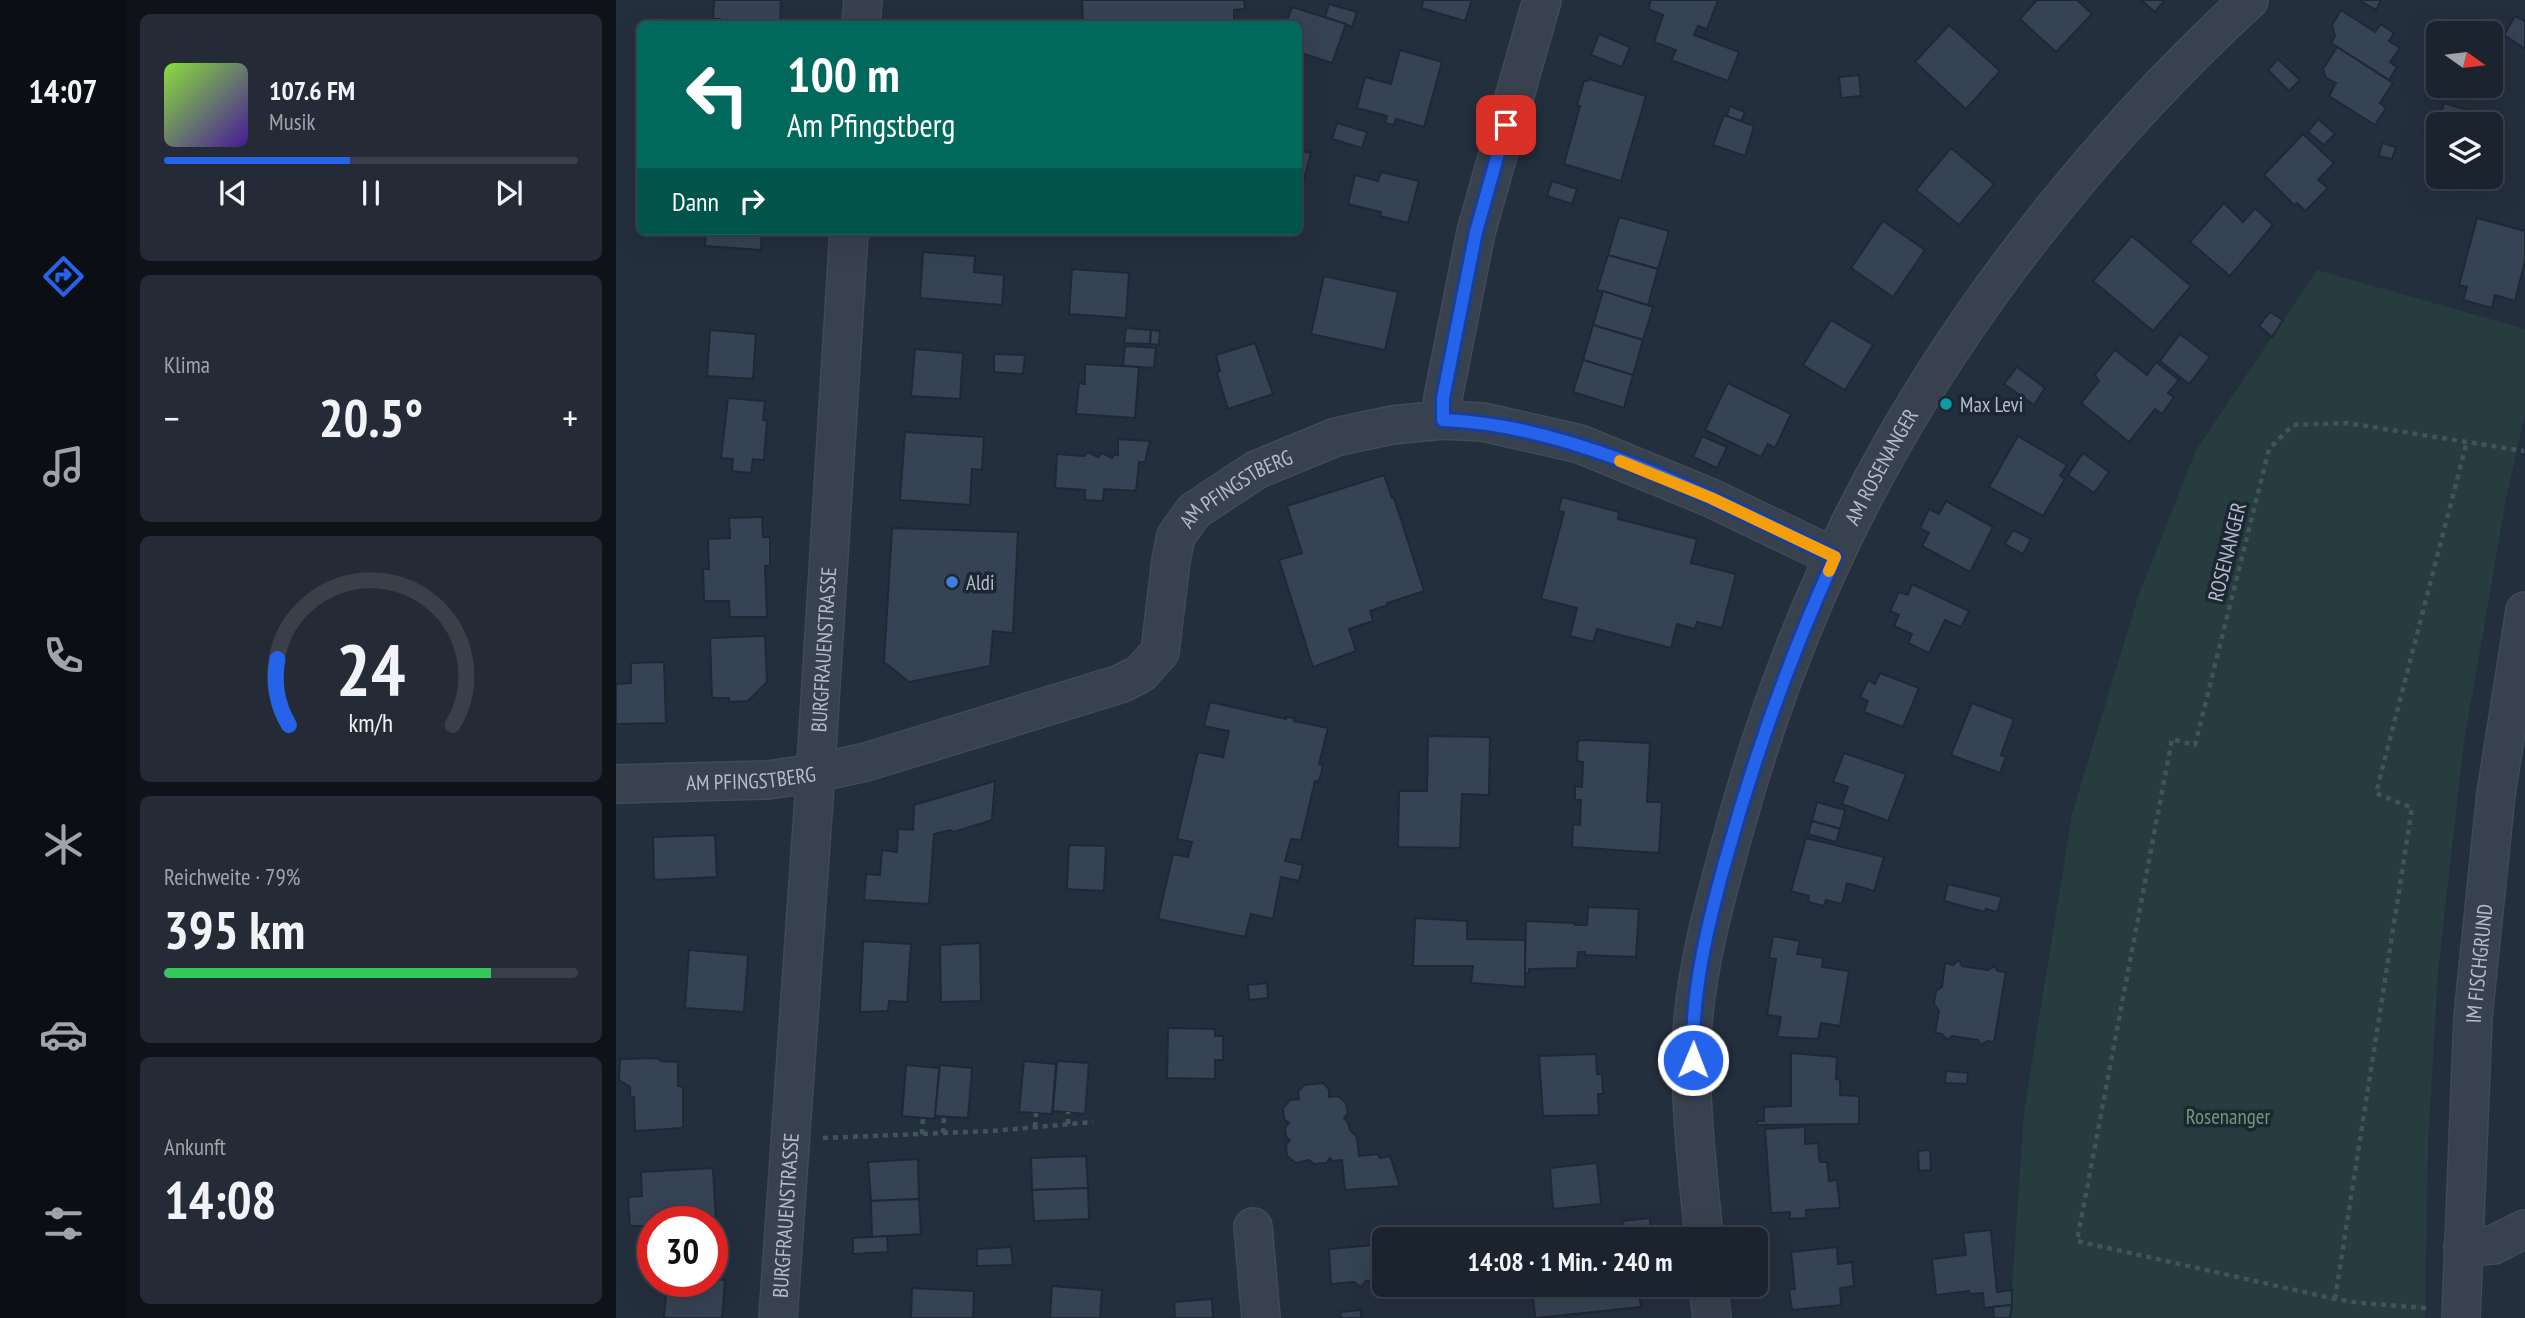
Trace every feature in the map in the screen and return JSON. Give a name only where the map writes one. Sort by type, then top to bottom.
[{"type":"street","points":[[861,21],[863,0]]},
{"type":"street","points":[[1443,420],[1443,398],[1476,232],[1542,0]]},
{"type":"street","name":"AM ROSENANGER","points":[[1703,1227],[1695,1137],[1692,1035],[1701,961],[1743,795],[1808,617],[1889,450],[1955,345],[2027,242],[2108,146],[2197,48],[2249,0]]},
{"type":"street","name":"BURGFRAUENSTRASSE","points":[[778,1318],[816,773],[849,235]]},
{"type":"street","name":"AM PFINGSTBERG","points":[[616,784],[768,780],[816,773],[866,762],[1120,684],[1140,674],[1160,652],[1176,536],[1194,511],[1256,470],[1336,437],[1392,425],[1443,420],[1483,422],[1580,444],[1711,498],[1835,557]]},
{"type":"street","name":"IM FISCHGRUND","points":[[2447,1313],[2463,1247],[2473,1017],[2496,794],[2525,611]]},
{"type":"street","points":[[1254,1227],[1261,1318]]},
{"type":"street","points":[[2463,1247],[2493,1245],[2525,1229]]},
{"type":"street","points":[[1710,1297],[1712,1318]]},
{"type":"path","name":"ROSENANGER","points":[[2447,1313],[2360,1303],[2077,1241],[2172,739],[2195,745],[2269,449],[2293,425],[2347,423],[2524,451]]},
{"type":"path","points":[[2335,1298],[2412,808],[2376,793],[2467,440]]},
{"type":"path","points":[[1068,1112],[1068,1124]]},
{"type":"path","points":[[1035,1127],[1036,1113]]},
{"type":"path","points":[[943,1133],[944,1116]]},
{"type":"path","points":[[922,1134],[923,1117]]},
{"type":"path","points":[[821,1138],[943,1133],[1093,1122]]},
{"type":"green space","name":"Rosenanger","points":[[2317,270],[2525,329],[2525,414],[2506,499],[2463,749],[2438,972],[2428,1144],[2425,1318],[2010,1318],[2024,1112],[2072,814],[2138,597],[2196,450]]},
{"type":"building","points":[[714,0],[781,0],[780,21],[713,19]]},
{"type":"building","points":[[1082,0],[1244,0],[1245,9],[1234,10],[1234,21],[1083,21]]},
{"type":"building","points":[[1424,0],[1472,0],[1465,21],[1421,8]]},
{"type":"building","points":[[1651,0],[1718,0],[1707,29],[1698,26],[1694,35],[1739,52],[1728,81],[1671,60],[1676,50],[1654,42],[1663,15],[1648,9]]},
{"type":"building","points":[[2037,0],[2077,0],[2092,14],[2056,52],[2020,19]]},
{"type":"building","points":[[2141,0],[2165,0],[2155,12]]},
{"type":"building","points":[[2359,0],[2381,0],[2376,10]]},
{"type":"building","points":[[1329,4],[1357,12],[1352,27],[1325,17]]},
{"type":"building","points":[[1292,7],[1346,24],[1332,63],[1302,53],[1302,21],[1287,21]]},
{"type":"building","points":[[2341,10],[2375,32],[2381,24],[2394,33],[2389,41],[2400,48],[2390,62],[2397,67],[2389,80],[2331,43],[2335,36],[2332,25]]},
{"type":"building","points":[[2515,16],[2525,21],[2525,49],[2504,35]]},
{"type":"building","points":[[1949,25],[2000,71],[1966,109],[1915,62]]},
{"type":"building","points":[[1599,34],[1630,47],[1622,67],[1591,55]]},
{"type":"building","points":[[2337,47],[2393,83],[2380,103],[2386,108],[2375,125],[2329,96],[2336,83],[2326,78],[2323,69]]},
{"type":"building","points":[[1400,50],[1442,62],[1424,127],[1396,119],[1394,125],[1385,123],[1387,116],[1357,108],[1365,77],[1391,84]]},
{"type":"building","points":[[2278,59],[2300,80],[2289,91],[2268,70]]},
{"type":"building","points":[[1859,75],[1861,96],[1841,98],[1839,77]]},
{"type":"building","points":[[1589,79],[1646,96],[1621,181],[1564,164],[1584,81]]},
{"type":"building","points":[[2444,103],[2475,112],[2441,112]]},
{"type":"building","points":[[1730,106],[1745,112],[1741,121],[1727,116]]},
{"type":"building","points":[[1724,115],[1754,126],[1745,156],[1713,145]]},
{"type":"building","points":[[2318,119],[2335,134],[2324,145],[2308,132]]},
{"type":"building","points":[[1337,123],[1367,132],[1362,148],[1332,139]]},
{"type":"building","points":[[2303,134],[2334,163],[2318,180],[2328,188],[2305,211],[2297,203],[2294,205],[2264,175]]},
{"type":"building","points":[[2382,143],[2396,147],[2392,159],[2379,156]]},
{"type":"building","points":[[1951,148],[1994,184],[1959,225],[1916,190]]},
{"type":"building","points":[[1302,151],[1311,153],[1302,186]]},
{"type":"building","points":[[1381,172],[1419,181],[1408,223],[1380,216],[1381,212],[1348,204],[1355,175],[1378,181]]},
{"type":"building","points":[[1552,181],[1577,189],[1572,204],[1547,196]]},
{"type":"building","points":[[2224,203],[2243,222],[2255,208],[2273,225],[2230,276],[2190,242]]},
{"type":"building","points":[[1619,217],[1669,231],[1658,269],[1608,255]]},
{"type":"building","points":[[2477,218],[2525,231],[2525,261],[2515,301],[2495,295],[2492,308],[2463,300],[2467,287],[2459,285]]},
{"type":"building","points":[[1883,221],[1925,250],[1893,297],[1851,268]]},
{"type":"building","points":[[706,235],[762,235],[761,250],[705,246]]},
{"type":"building","points":[[2132,236],[2191,286],[2153,331],[2093,281]]},
{"type":"building","points":[[923,252],[975,256],[974,272],[1004,275],[1002,305],[920,298]]},
{"type":"building","points":[[1608,255],[1658,269],[1648,305],[1597,290]]},
{"type":"building","points":[[1072,269],[1129,273],[1126,318],[1069,314]]},
{"type":"building","points":[[1324,276],[1398,292],[1385,350],[1311,334]]},
{"type":"building","points":[[1603,291],[1653,307],[1643,340],[1593,325]]},
{"type":"building","points":[[2270,312],[2283,320],[2272,337],[2259,326]]},
{"type":"building","points":[[1831,320],[1873,345],[1845,390],[1803,365]]},
{"type":"building","points":[[1593,325],[1643,340],[1633,375],[1583,360]]},
{"type":"building","points":[[1126,328],[1151,330],[1150,344],[1124,343]]},
{"type":"building","points":[[710,330],[756,334],[753,379],[707,376]]},
{"type":"building","points":[[1151,330],[1160,331],[1159,345],[1150,344]]},
{"type":"building","points":[[2180,334],[2210,357],[2189,384],[2160,361]]},
{"type":"building","points":[[1255,343],[1273,394],[1228,409],[1217,373],[1220,371],[1216,355]]},
{"type":"building","points":[[1125,346],[1156,348],[1154,368],[1123,366]]},
{"type":"building","points":[[915,349],[963,353],[960,399],[911,396]]},
{"type":"building","points":[[2115,350],[2147,375],[2156,362],[2179,380],[2168,393],[2174,397],[2162,414],[2155,409],[2129,442],[2081,403],[2099,381],[2095,375]]},
{"type":"building","points":[[994,354],[1025,355],[1023,374],[994,372]]},
{"type":"building","points":[[1583,360],[1633,375],[1624,408],[1573,392]]},
{"type":"building","points":[[1085,364],[1139,367],[1135,418],[1076,414],[1079,383],[1085,384]]},
{"type":"building","points":[[2017,367],[2045,388],[2034,405],[2004,384]]},
{"type":"building","points":[[1728,383],[1791,414],[1775,448],[1768,444],[1761,457],[1705,430]]},
{"type":"building","points":[[728,398],[765,401],[763,420],[767,421],[764,460],[753,459],[751,473],[732,471],[733,459],[721,458]]},
{"type":"building","points":[[905,432],[984,437],[982,470],[972,469],[970,505],[900,500]]},
{"type":"building","points":[[1702,436],[1727,447],[1717,468],[1693,457]]},
{"type":"building","points":[[2018,436],[2067,465],[2060,476],[2065,479],[2043,516],[1989,487]]},
{"type":"building","points":[[1118,439],[1150,441],[1145,462],[1139,462],[1136,491],[1104,489],[1103,501],[1085,500],[1085,490],[1055,488],[1057,454],[1084,456],[1088,452],[1098,457],[1102,453],[1112,458],[1115,454],[1118,455]]},
{"type":"building","points":[[2083,453],[2109,472],[2094,493],[2068,475]]},
{"type":"building","points":[[1384,475],[1424,591],[1370,611],[1373,621],[1349,629],[1356,651],[1313,667],[1279,560],[1302,553],[1287,506]]},
{"type":"building","points":[[1562,497],[1619,512],[1618,519],[1697,539],[1691,563],[1736,574],[1722,628],[1697,622],[1695,629],[1677,624],[1671,648],[1597,629],[1593,642],[1570,636],[1577,608],[1541,599],[1564,512],[1558,511]]},
{"type":"building","points":[[1946,501],[1993,527],[1970,572],[1922,546],[1929,533],[1920,528],[1929,509],[1939,514]]},
{"type":"building","points":[[762,517],[763,537],[770,537],[770,566],[765,566],[767,617],[730,617],[729,601],[704,601],[703,569],[709,569],[708,539],[730,538],[729,518]]},
{"type":"building","name":"Aldi","points":[[892,528],[1018,532],[1013,633],[993,631],[990,666],[909,682],[884,662]]},
{"type":"building","points":[[2013,530],[2031,539],[2023,554],[2005,544]]},
{"type":"building","points":[[1912,584],[1969,611],[1961,627],[1945,620],[1929,653],[1908,643],[1912,634],[1894,626],[1899,615],[1890,611],[1899,592],[1908,595]]},
{"type":"building","points":[[765,636],[767,682],[748,701],[729,702],[729,698],[712,698],[710,638]]},
{"type":"building","points":[[664,662],[666,723],[616,724],[616,684],[631,683],[631,663]]},
{"type":"building","points":[[1880,673],[1919,688],[1903,727],[1864,712],[1868,701],[1860,697],[1868,680],[1875,684]]},
{"type":"building","points":[[1210,702],[1286,719],[1295,718],[1294,721],[1328,728],[1319,764],[1323,765],[1319,782],[1315,781],[1301,840],[1291,839],[1285,861],[1303,865],[1299,881],[1281,877],[1273,919],[1251,914],[1245,937],[1158,919],[1173,854],[1188,857],[1192,842],[1177,839],[1198,752],[1223,757],[1229,731],[1204,726]]},
{"type":"building","points":[[1972,703],[2014,719],[2001,755],[2006,757],[2000,773],[1951,755]]},
{"type":"building","points":[[1428,736],[1490,737],[1489,795],[1462,794],[1460,848],[1398,847],[1399,791],[1427,791]]},
{"type":"building","points":[[1578,741],[1650,743],[1647,802],[1662,802],[1659,853],[1572,847],[1573,824],[1580,825],[1581,800],[1575,800],[1575,786],[1582,787],[1583,762],[1577,761]]},
{"type":"building","points":[[1844,753],[1906,774],[1888,821],[1842,804],[1848,787],[1833,782]]},
{"type":"building","points":[[995,781],[992,820],[954,832],[950,830],[934,834],[929,904],[864,900],[866,874],[880,875],[882,850],[897,852],[898,829],[913,830],[914,805]]},
{"type":"building","points":[[1817,802],[1845,810],[1840,829],[1812,821]]},
{"type":"building","points":[[1812,821],[1840,829],[1836,842],[1808,834]]},
{"type":"building","points":[[715,835],[717,877],[654,880],[653,837]]},
{"type":"building","points":[[1806,838],[1884,857],[1874,891],[1847,883],[1842,904],[1826,900],[1824,906],[1808,902],[1809,896],[1791,891]]},
{"type":"building","points":[[1069,845],[1106,846],[1104,891],[1067,889]]},
{"type":"building","points":[[1948,884],[2002,897],[1997,912],[1986,909],[1985,912],[1944,901]]},
{"type":"building","points":[[1588,907],[1639,909],[1636,957],[1585,955],[1585,952],[1578,952],[1577,968],[1529,969],[1529,973],[1525,973],[1526,921],[1587,925]]},
{"type":"building","points":[[1415,918],[1467,921],[1467,939],[1525,940],[1525,987],[1471,983],[1473,966],[1413,966]]},
{"type":"building","points":[[1773,936],[1800,941],[1797,954],[1823,958],[1822,967],[1849,971],[1840,1026],[1821,1023],[1818,1039],[1777,1037],[1781,1017],[1767,1015],[1776,959],[1769,958]]},
{"type":"building","points":[[863,941],[911,944],[907,1002],[889,1001],[888,1011],[860,1012]]},
{"type":"building","points":[[980,943],[981,1001],[941,1002],[940,945]]},
{"type":"building","points":[[689,950],[748,955],[744,1012],[685,1008]]},
{"type":"building","points":[[1959,960],[1962,966],[1988,970],[1994,966],[1998,971],[2006,972],[1994,1042],[1987,1041],[1981,1045],[1978,1040],[1952,1036],[1947,1040],[1942,1034],[1935,1033],[1939,1011],[1934,1004],[1936,991],[1942,987],[1945,963],[1953,965]]},
{"type":"building","points":[[1267,983],[1268,998],[1249,1000],[1248,985]]},
{"type":"building","points":[[1168,1028],[1215,1029],[1215,1036],[1223,1036],[1223,1060],[1215,1060],[1215,1079],[1167,1078]]},
{"type":"building","points":[[1791,1053],[1837,1057],[1836,1079],[1840,1080],[1840,1095],[1859,1096],[1859,1124],[1757,1125],[1757,1121],[1764,1121],[1764,1107],[1791,1106]]},
{"type":"building","points":[[1596,1054],[1597,1074],[1602,1074],[1603,1094],[1598,1094],[1599,1115],[1543,1116],[1539,1056]]},
{"type":"building","points":[[658,1058],[661,1061],[678,1062],[678,1086],[683,1087],[683,1128],[635,1131],[634,1097],[630,1096],[630,1087],[619,1080],[620,1059]]},
{"type":"building","points":[[1024,1061],[1056,1064],[1052,1114],[1019,1112]]},
{"type":"building","points":[[1057,1061],[1089,1063],[1085,1114],[1053,1111]]},
{"type":"building","points":[[906,1065],[939,1068],[935,1119],[902,1116]]},
{"type":"building","points":[[940,1065],[972,1068],[968,1118],[935,1116]]},
{"type":"building","points":[[1946,1071],[1968,1073],[1967,1084],[1945,1083]]},
{"type":"building","points":[[1323,1083],[1329,1089],[1329,1097],[1338,1096],[1346,1103],[1348,1114],[1344,1118],[1357,1137],[1359,1156],[1390,1156],[1400,1186],[1345,1190],[1342,1160],[1333,1161],[1330,1158],[1326,1163],[1314,1164],[1309,1160],[1296,1163],[1287,1156],[1286,1145],[1290,1140],[1286,1137],[1285,1128],[1289,1123],[1284,1119],[1283,1108],[1290,1100],[1299,1099],[1298,1091],[1304,1085]]},
{"type":"building","points":[[1805,1127],[1805,1144],[1818,1143],[1820,1162],[1827,1162],[1829,1181],[1837,1180],[1840,1208],[1806,1210],[1806,1218],[1790,1219],[1790,1212],[1771,1213],[1765,1129]]},
{"type":"building","points":[[1930,1150],[1931,1170],[1919,1171],[1918,1151]]},
{"type":"building","points":[[1086,1156],[1088,1188],[1032,1190],[1031,1158]]},
{"type":"building","points":[[918,1159],[919,1199],[871,1201],[868,1162]]},
{"type":"building","points":[[1597,1163],[1601,1204],[1553,1209],[1550,1168]]},
{"type":"building","points":[[713,1168],[715,1206],[637,1206],[637,1226],[630,1226],[628,1197],[642,1196],[641,1172]]},
{"type":"building","points":[[1088,1188],[1089,1219],[1034,1221],[1032,1190]]},
{"type":"building","points":[[919,1199],[921,1234],[872,1237],[871,1201]]},
{"type":"building","points":[[1650,1218],[1651,1227],[1623,1227],[1622,1221]]},
{"type":"building","points":[[1991,1230],[1997,1292],[2012,1290],[2012,1305],[1984,1308],[1983,1293],[1970,1294],[1969,1291],[1936,1295],[1932,1259],[1966,1255],[1963,1233]]},
{"type":"building","points":[[887,1236],[888,1252],[853,1254],[853,1238]]},
{"type":"building","points":[[1372,1245],[1372,1280],[1366,1281],[1361,1287],[1354,1282],[1331,1284],[1329,1249]]},
{"type":"building","points":[[1011,1247],[1013,1265],[977,1266],[977,1249]]},
{"type":"building","points":[[1837,1247],[1838,1264],[1852,1262],[1854,1286],[1840,1288],[1841,1305],[1792,1310],[1789,1289],[1795,1289],[1791,1252]]},
{"type":"building","points":[[1052,1286],[1102,1290],[1100,1318],[1050,1318]]},
{"type":"building","points":[[912,1288],[974,1291],[973,1318],[911,1318]]},
{"type":"building","points":[[666,1297],[724,1297],[722,1318],[664,1318]]},
{"type":"building","points":[[1533,1297],[1640,1297],[1641,1307],[1535,1318]]},
{"type":"building","points":[[1212,1299],[1213,1318],[1168,1318],[1175,1317],[1174,1302]]},
{"type":"building","points":[[2012,1305],[2010,1318],[1994,1318],[1993,1307]]},
{"type":"building","points":[[1361,1310],[1361,1318],[1341,1318],[1340,1312]]},
{"type":"slow traffic","points":[[1620,461],[1711,498],[1835,557],[1829,571]]},
{"type":"place","name":"Max Levi","points":[[1946,404]]},
{"type":"place","name":"Aldi","points":[[952,582]]},
{"type":"route","points":[[1506,125],[1476,232],[1443,398],[1443,420],[1483,422],[1580,444],[1711,498],[1835,557],[1790,662],[1743,795],[1701,961],[1692,1035],[1693,1060]]}]
